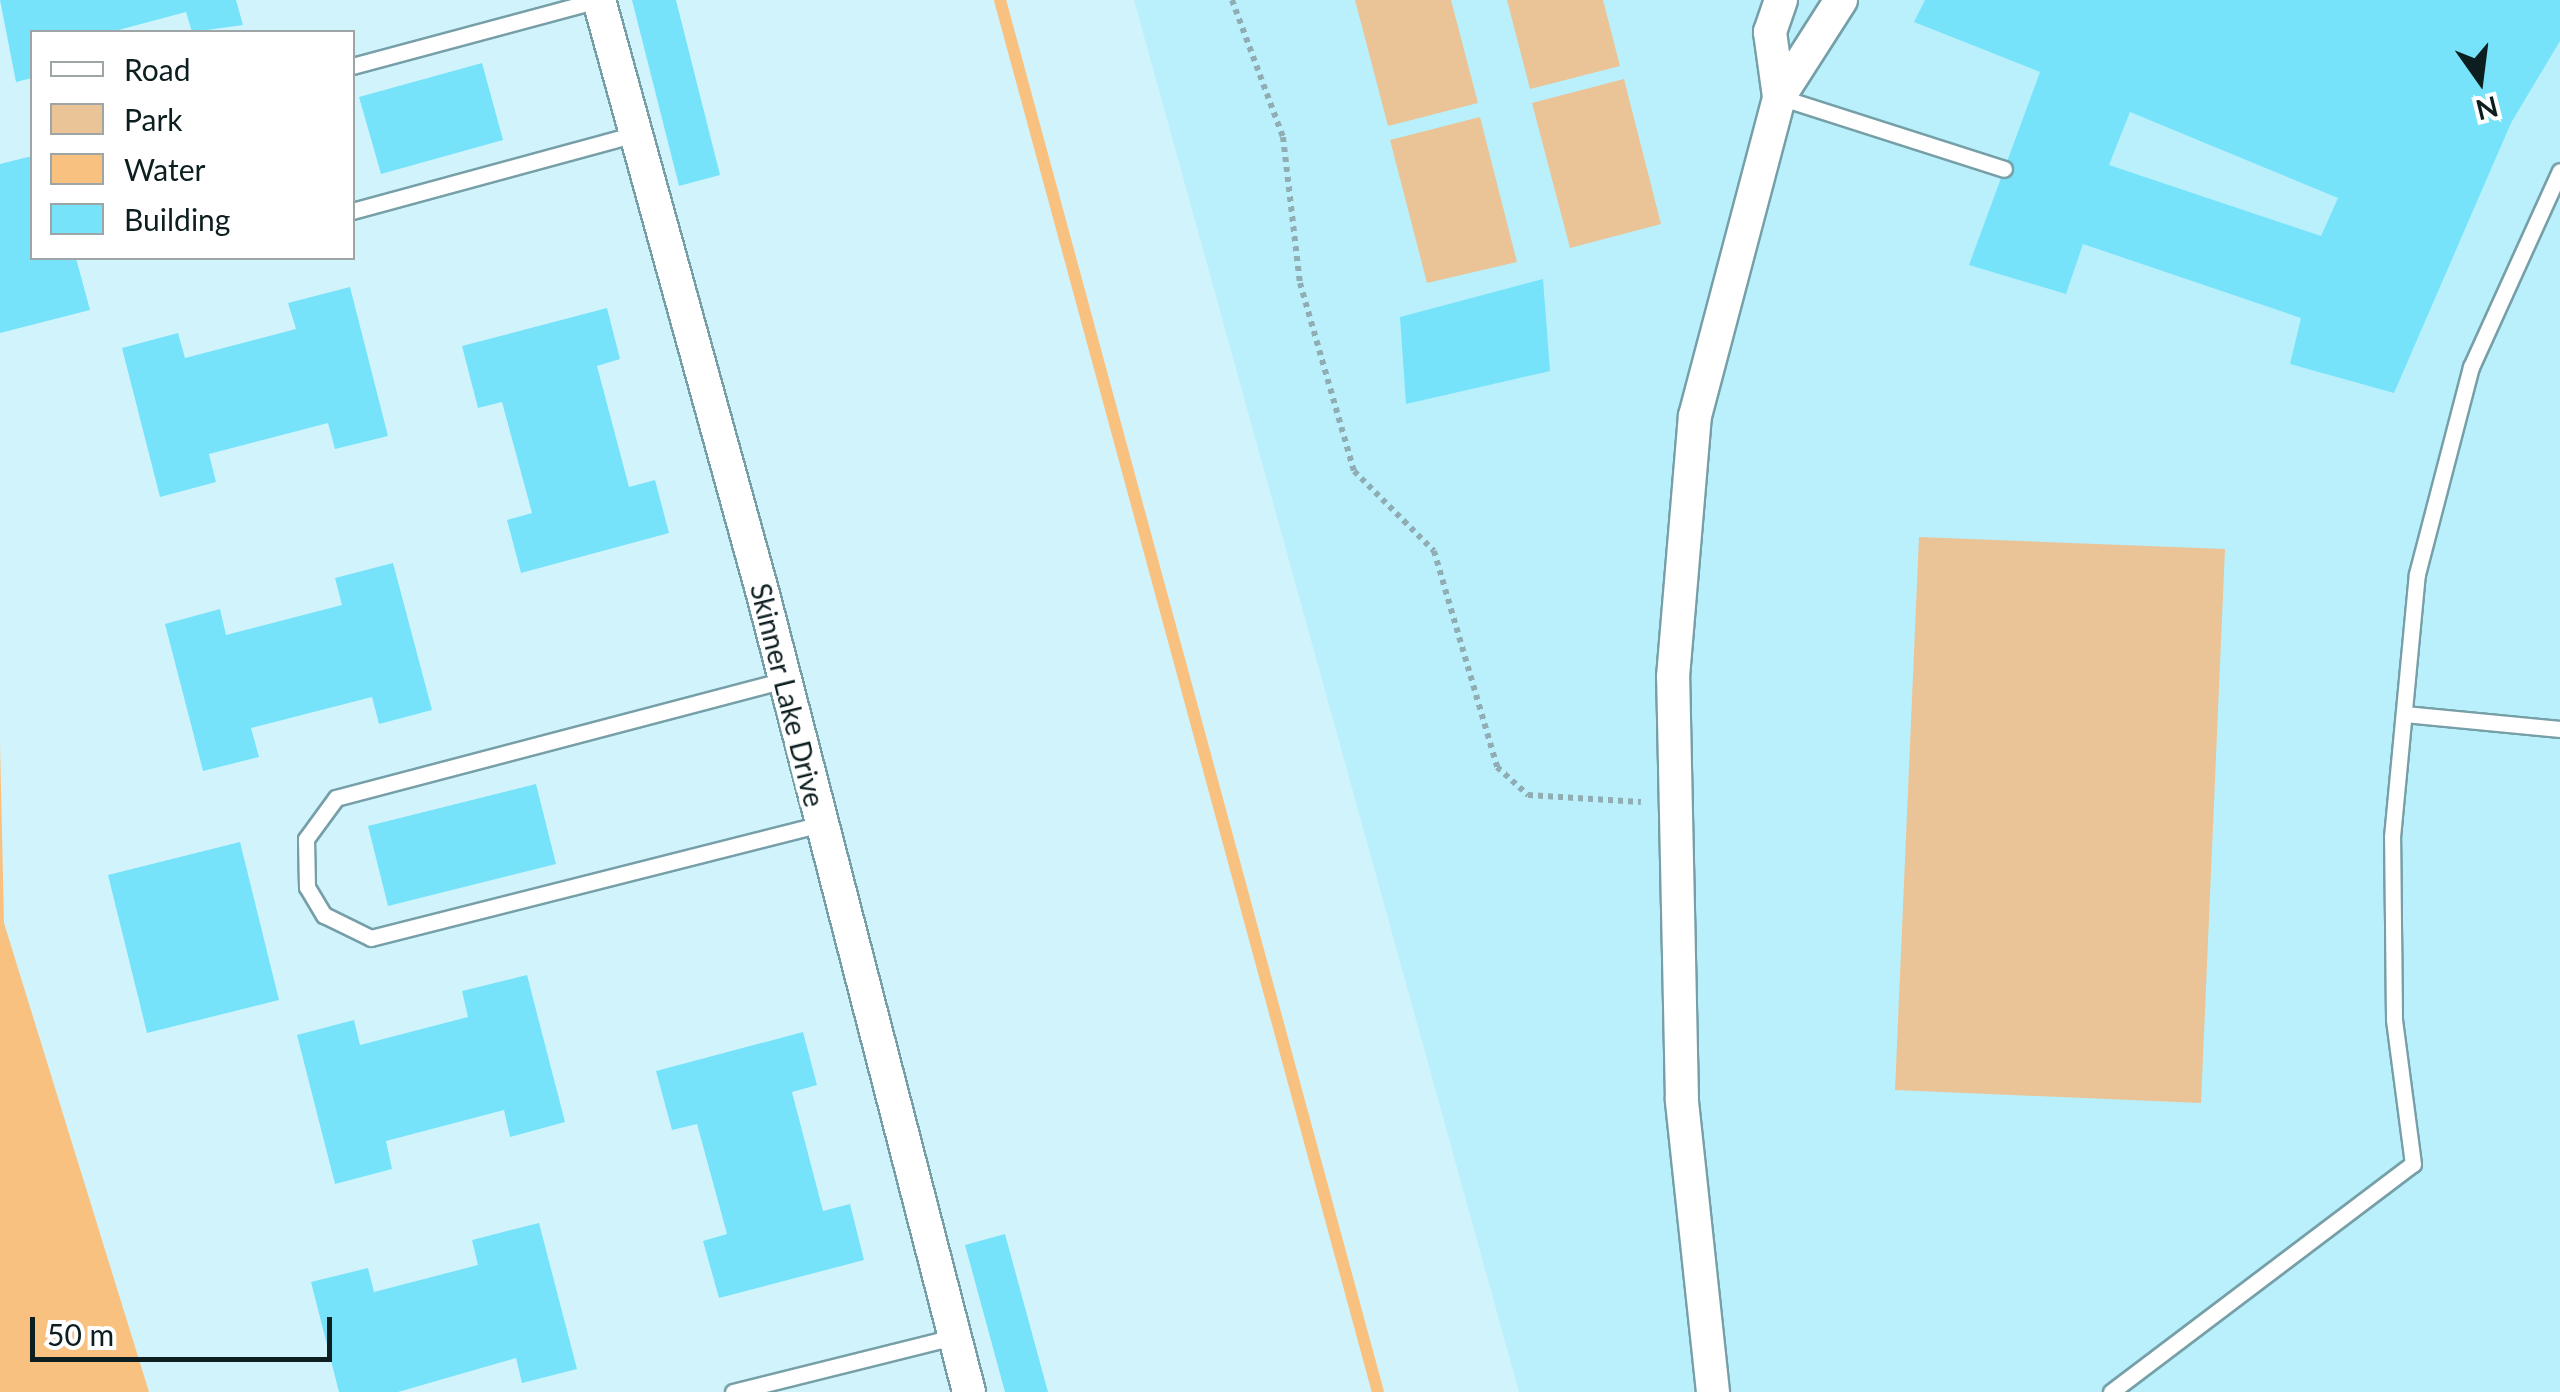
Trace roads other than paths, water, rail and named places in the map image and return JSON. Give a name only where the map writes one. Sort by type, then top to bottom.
[{"type":"street","name":"Skinner Lake Drive","points":[[598,0],[784,680],[969,1392]]},
{"type":"street","points":[[1779,97],[1770,32],[1781,0]]},
{"type":"street","points":[[1713,1392],[1682,1100],[1673,804],[1673,677],[1695,416],[1779,97],[1840,0]]},
{"type":"lane","points":[[355,65],[598,0]]},
{"type":"lane","points":[[1779,97],[2004,170]]},
{"type":"lane","points":[[355,210],[636,134]]},
{"type":"lane","points":[[2111,1392],[2412,1164],[2394,1019],[2392,837],[2417,574],[2470,367],[2560,172]]},
{"type":"lane","points":[[784,680],[336,798],[306,838],[307,887],[324,915],[371,938],[821,824]]},
{"type":"lane","points":[[2404,714],[2560,728]]},
{"type":"lane","points":[[734,1392],[954,1338]]},
{"type":"water","points":[[0,742],[4,923],[149,1392],[0,1392]]},
{"type":"waterway","points":[[1000,0],[1378,1392]]}]
